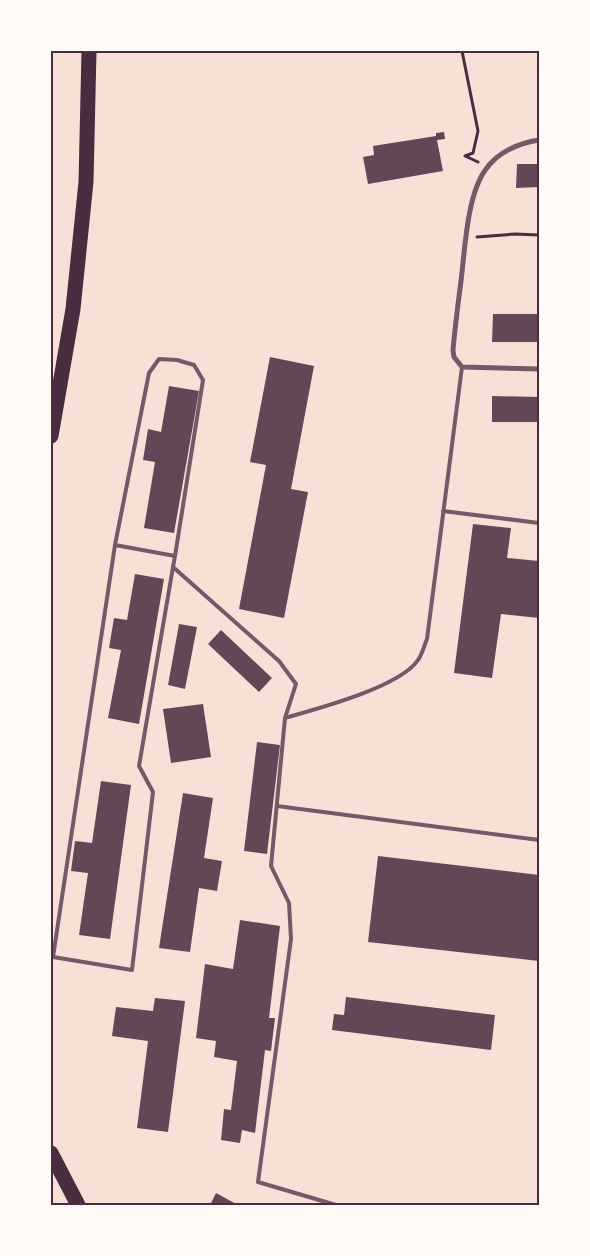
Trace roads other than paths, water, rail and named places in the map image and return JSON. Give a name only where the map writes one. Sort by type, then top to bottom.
[{"type":"highway","points":[[51,436],[73,309],[86,182],[89,51]]},
{"type":"highway","points":[[51,1153],[78,1205]]},
{"type":"street","points":[[539,140],[520,144],[492,162],[485,169],[475,191],[466,237],[454,350],[454,357],[462,367],[539,368]]},
{"type":"lane","points":[[159,359],[177,360],[194,366],[203,380],[139,766],[154,792],[132,970],[53,957],[115,544],[149,373],[159,359]]},
{"type":"lane","points":[[285,718],[335,704],[389,682],[406,673],[419,660],[427,639],[462,367]]},
{"type":"lane","points":[[443,511],[539,524]]},
{"type":"lane","points":[[115,544],[175,556]]},
{"type":"lane","points":[[173,567],[279,661],[296,684],[285,718],[270,866],[289,903],[292,939],[258,1182],[336,1205]]},
{"type":"lane","points":[[276,806],[539,840]]}]
